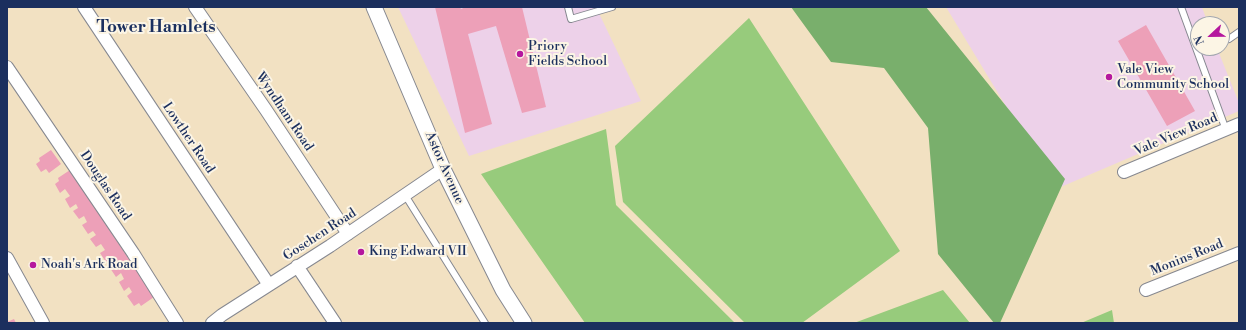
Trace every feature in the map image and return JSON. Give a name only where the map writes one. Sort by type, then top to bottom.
[{"type":"street","name":"Lowther Road","points":[[84,7],[268,285]]},
{"type":"street","name":"Wyndham Road","points":[[195,7],[266,110],[348,234]]},
{"type":"street","name":"Astor Avenue","points":[[374,7],[443,169],[503,290],[524,323]]},
{"type":"street","name":"Douglas Road","points":[[7,66],[133,252],[177,323]]},
{"type":"street","name":"Vale View Road","points":[[1124,172],[1239,124]]},
{"type":"street","name":"Goschen Road","points":[[212,323],[222,314],[348,234],[443,169]]},
{"type":"street","name":"Monins Road","points":[[1146,290],[1239,253]]},
{"type":"street","points":[[7,258],[43,323]]},
{"type":"street","points":[[297,266],[335,323]]},
{"type":"lane","points":[[568,7],[571,19],[612,7]]},
{"type":"lane","points":[[1181,7],[1226,130]]},
{"type":"lane","points":[[1230,38],[1239,32]]},
{"type":"lane","points":[[405,195],[485,323]]},
{"type":"shaded area","name":"Priory Fields School","points":[[398,7],[596,7],[641,101],[469,156]]},
{"type":"shaded area","name":"Vale View Community School","points":[[946,7],[1202,7],[1205,16],[1190,16],[1190,56],[1220,56],[1239,103],[1239,111],[1056,189]]},
{"type":"green space","points":[[791,7],[926,7],[1065,179],[1000,323],[994,323],[938,254],[928,128],[884,68],[831,62]]},
{"type":"green space","points":[[749,18],[900,251],[802,323],[745,323],[623,202],[615,146]]},
{"type":"green space","points":[[606,129],[616,205],[735,323],[585,323],[481,174]]},
{"type":"green space","points":[[943,290],[970,323],[854,323]]},
{"type":"green space","points":[[1112,310],[1114,323],[1081,323]]},
{"type":"building","points":[[435,7],[460,7],[461,9],[466,7],[522,7],[546,107],[522,113],[496,26],[468,34],[492,124],[465,133]]},
{"type":"building","points":[[1146,25],[1195,111],[1167,126],[1118,41]]},
{"type":"building","points":[[51,150],[61,164],[49,173],[46,169],[41,172],[36,164],[40,161],[39,158]]},
{"type":"building","points":[[70,170],[154,297],[141,306],[139,303],[134,306],[127,296],[132,292],[129,287],[124,291],[119,282],[124,279],[121,273],[116,277],[110,268],[115,265],[111,258],[106,262],[100,253],[105,250],[101,244],[96,247],[90,239],[96,235],[93,231],[88,234],[82,225],[87,222],[84,216],[79,219],[73,211],[78,208],[76,204],[70,208],[65,199],[70,196],[65,189],[60,193],[55,184],[59,181],[58,178]]},
{"type":"building","points":[[14,319],[16,323],[7,323],[7,322]]},
{"type":"place","name":"Priory Fields School","points":[[520,54]]},
{"type":"place","name":"Vale View Community School","points":[[1109,77]]},
{"type":"place","name":"King Edward VII","points":[[361,252]]},
{"type":"place","name":"Noah's Ark Road","points":[[33,265]]},
{"type":"district","name":"Tower Hamlets","points":[[156,28]]}]
